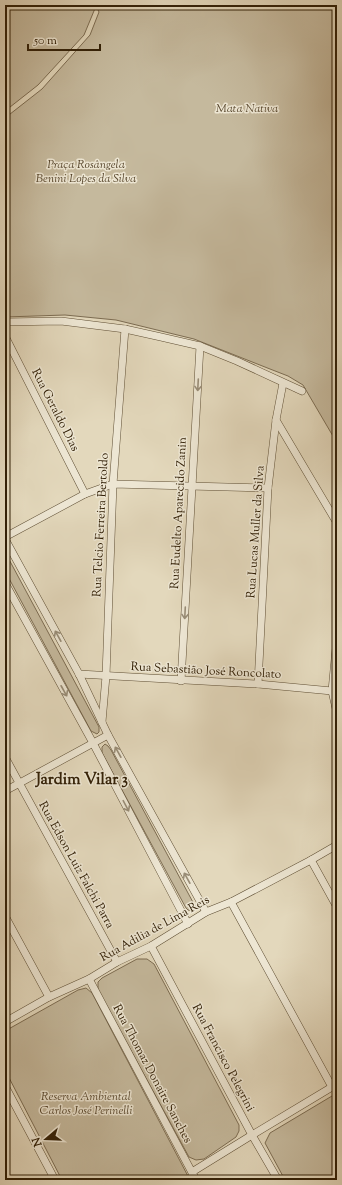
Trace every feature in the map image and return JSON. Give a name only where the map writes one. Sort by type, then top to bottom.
[{"type":"street","points":[[5,322],[61,321],[125,329],[200,346],[237,361],[302,391]]},
{"type":"street","name":"Rua Telcio Ferreira Bertoldo","points":[[102,722],[106,676],[113,484],[125,329]]},
{"type":"street","name":"Rua Geraldo Dias","points":[[5,336],[85,494]]},
{"type":"street","name":"Rua Eudelto Aparecido Zanin","points":[[181,681],[200,346]]},
{"type":"street","name":"Rua Lucas Muller da Silva","points":[[258,684],[268,488],[276,420],[283,383]]},
{"type":"street","points":[[276,420],[337,523]]},
{"type":"street","points":[[206,912],[108,735],[79,674],[5,538],[85,494],[113,484],[268,488]]},
{"type":"street","points":[[5,583],[93,743],[188,924]]},
{"type":"street","points":[[337,638],[332,691],[337,713]]},
{"type":"street","name":"Rua Sebastião José Roncolato","points":[[79,674],[181,681],[258,684],[332,691]]},
{"type":"street","points":[[5,791],[108,735]]},
{"type":"street","name":"Rua Edson Luiz Falchi Parra","points":[[5,757],[117,962]]},
{"type":"street","name":"Rua Adilia de Lima Reis","points":[[5,1022],[50,997],[89,979],[117,962],[151,946],[206,912],[231,902],[337,845]]},
{"type":"street","points":[[311,860],[337,907]]},
{"type":"street","points":[[192,1172],[335,1086],[231,902]]},
{"type":"street","points":[[5,916],[50,997]]},
{"type":"street","name":"Rua Francisco Pelegrini","points":[[151,946],[252,1135],[278,1180]]},
{"type":"street","name":"Rua Thomaz Donaire Sanches","points":[[89,979],[196,1180]]},
{"type":"street","points":[[5,1086],[55,1180]]},
{"type":"green space","points":[[5,5],[337,5],[337,443],[303,385],[288,376],[194,339],[116,320],[65,315],[5,317],[5,118],[42,89],[90,35],[99,12],[96,6],[84,35],[38,85],[5,111]]},
{"type":"green space","points":[[5,552],[99,727],[99,732],[97,734],[91,731],[5,571]]},
{"type":"green space","points":[[105,744],[111,750],[195,906],[193,911],[186,908],[102,753],[102,747]]},
{"type":"green space","name":"Reserva Ambiental Carlos José Perinelli","points":[[137,959],[147,959],[154,964],[239,1125],[239,1131],[236,1137],[204,1159],[196,1160],[189,1157],[98,990],[98,982],[102,978]]},
{"type":"green space","name":"Reserva Ambiental Carlos José Perinelli","points":[[86,988],[92,993],[190,1180],[62,1180],[5,1070],[5,1031],[78,990]]},
{"type":"green space","points":[[337,1093],[337,1180],[285,1180],[265,1143],[270,1133]]},
{"type":"district","name":"Jardim Vilar 3","points":[[82,780]]},
{"type":"park label","name":"Mata Nativa","points":[[247,109]]},
{"type":"park label","name":"Praça Rosângela Benini Lopes da Silva","points":[[86,172]]}]
